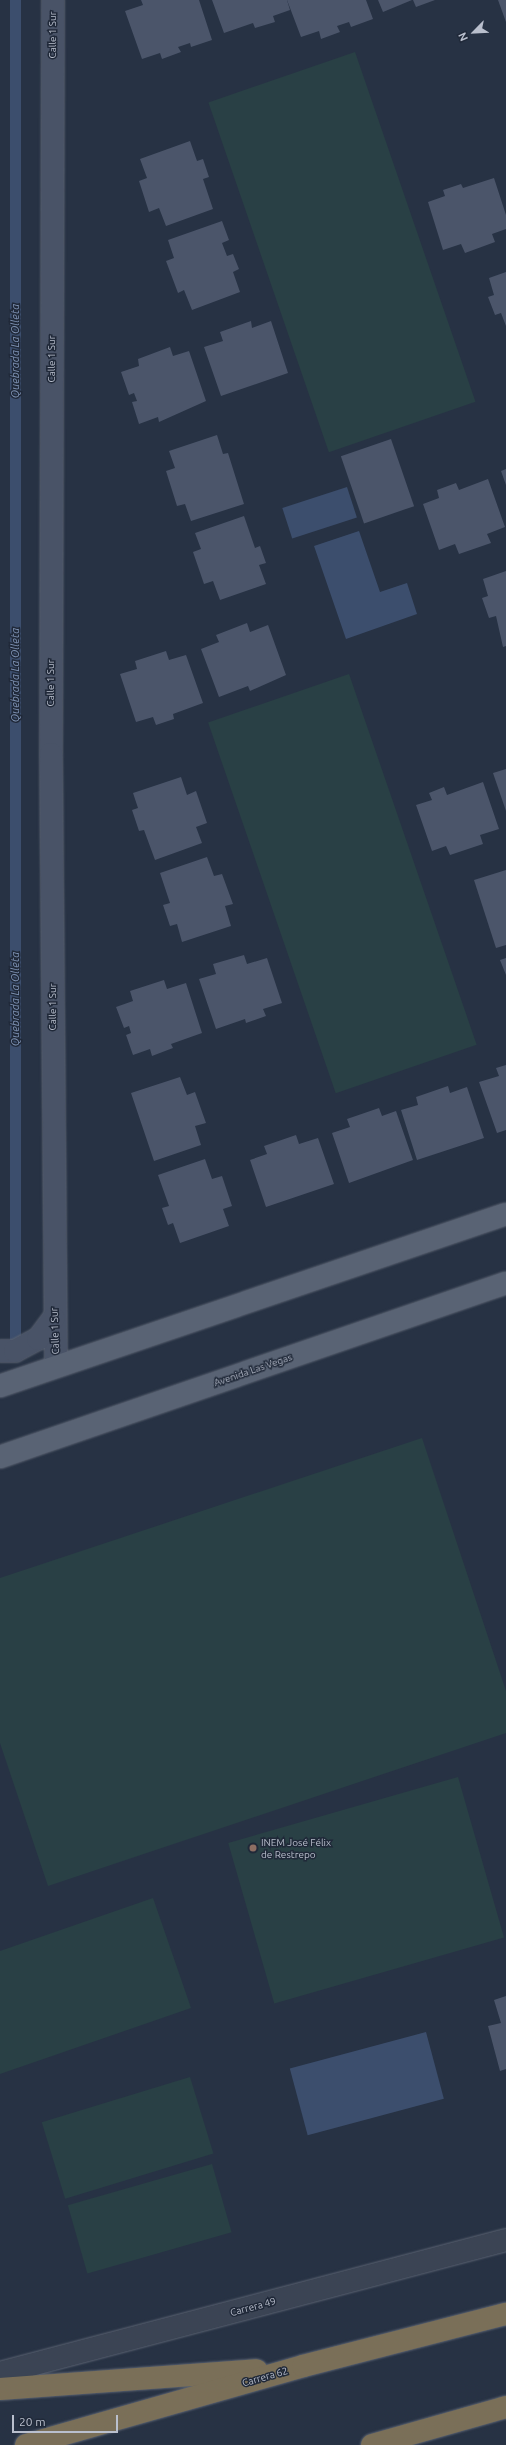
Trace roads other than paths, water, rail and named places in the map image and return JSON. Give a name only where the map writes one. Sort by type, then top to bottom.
[{"type":"highway","name":"Carrera 62","points":[[26,2445],[303,2366],[506,2314]]},
{"type":"highway","points":[[0,2389],[303,2366]]},
{"type":"highway","points":[[372,2445],[506,2407]]},
{"type":"main road","points":[[0,1386],[506,1214]]},
{"type":"main road","name":"Avenida Las Vegas","points":[[4,1451],[506,1283]]},
{"type":"street","name":"Calle 1 Sur","points":[[53,0],[54,1318],[56,1366]]},
{"type":"street","points":[[0,1351],[15,1351],[38,1338],[54,1318]]},
{"type":"street","name":"Carrera 49","points":[[0,2373],[506,2240]]},
{"type":"water","points":[[347,487],[357,517],[292,538],[282,508]]},
{"type":"water","points":[[359,531],[380,592],[407,583],[417,614],[346,639],[314,546]]},
{"type":"water","points":[[426,2032],[444,2099],[308,2135],[290,2068]]},
{"type":"waterway","name":"Quebrada La Olleta","points":[[15,0],[15,1351]]},
{"type":"place","name":"INEM José Félix de Restrepo","points":[[253,1848]]}]
